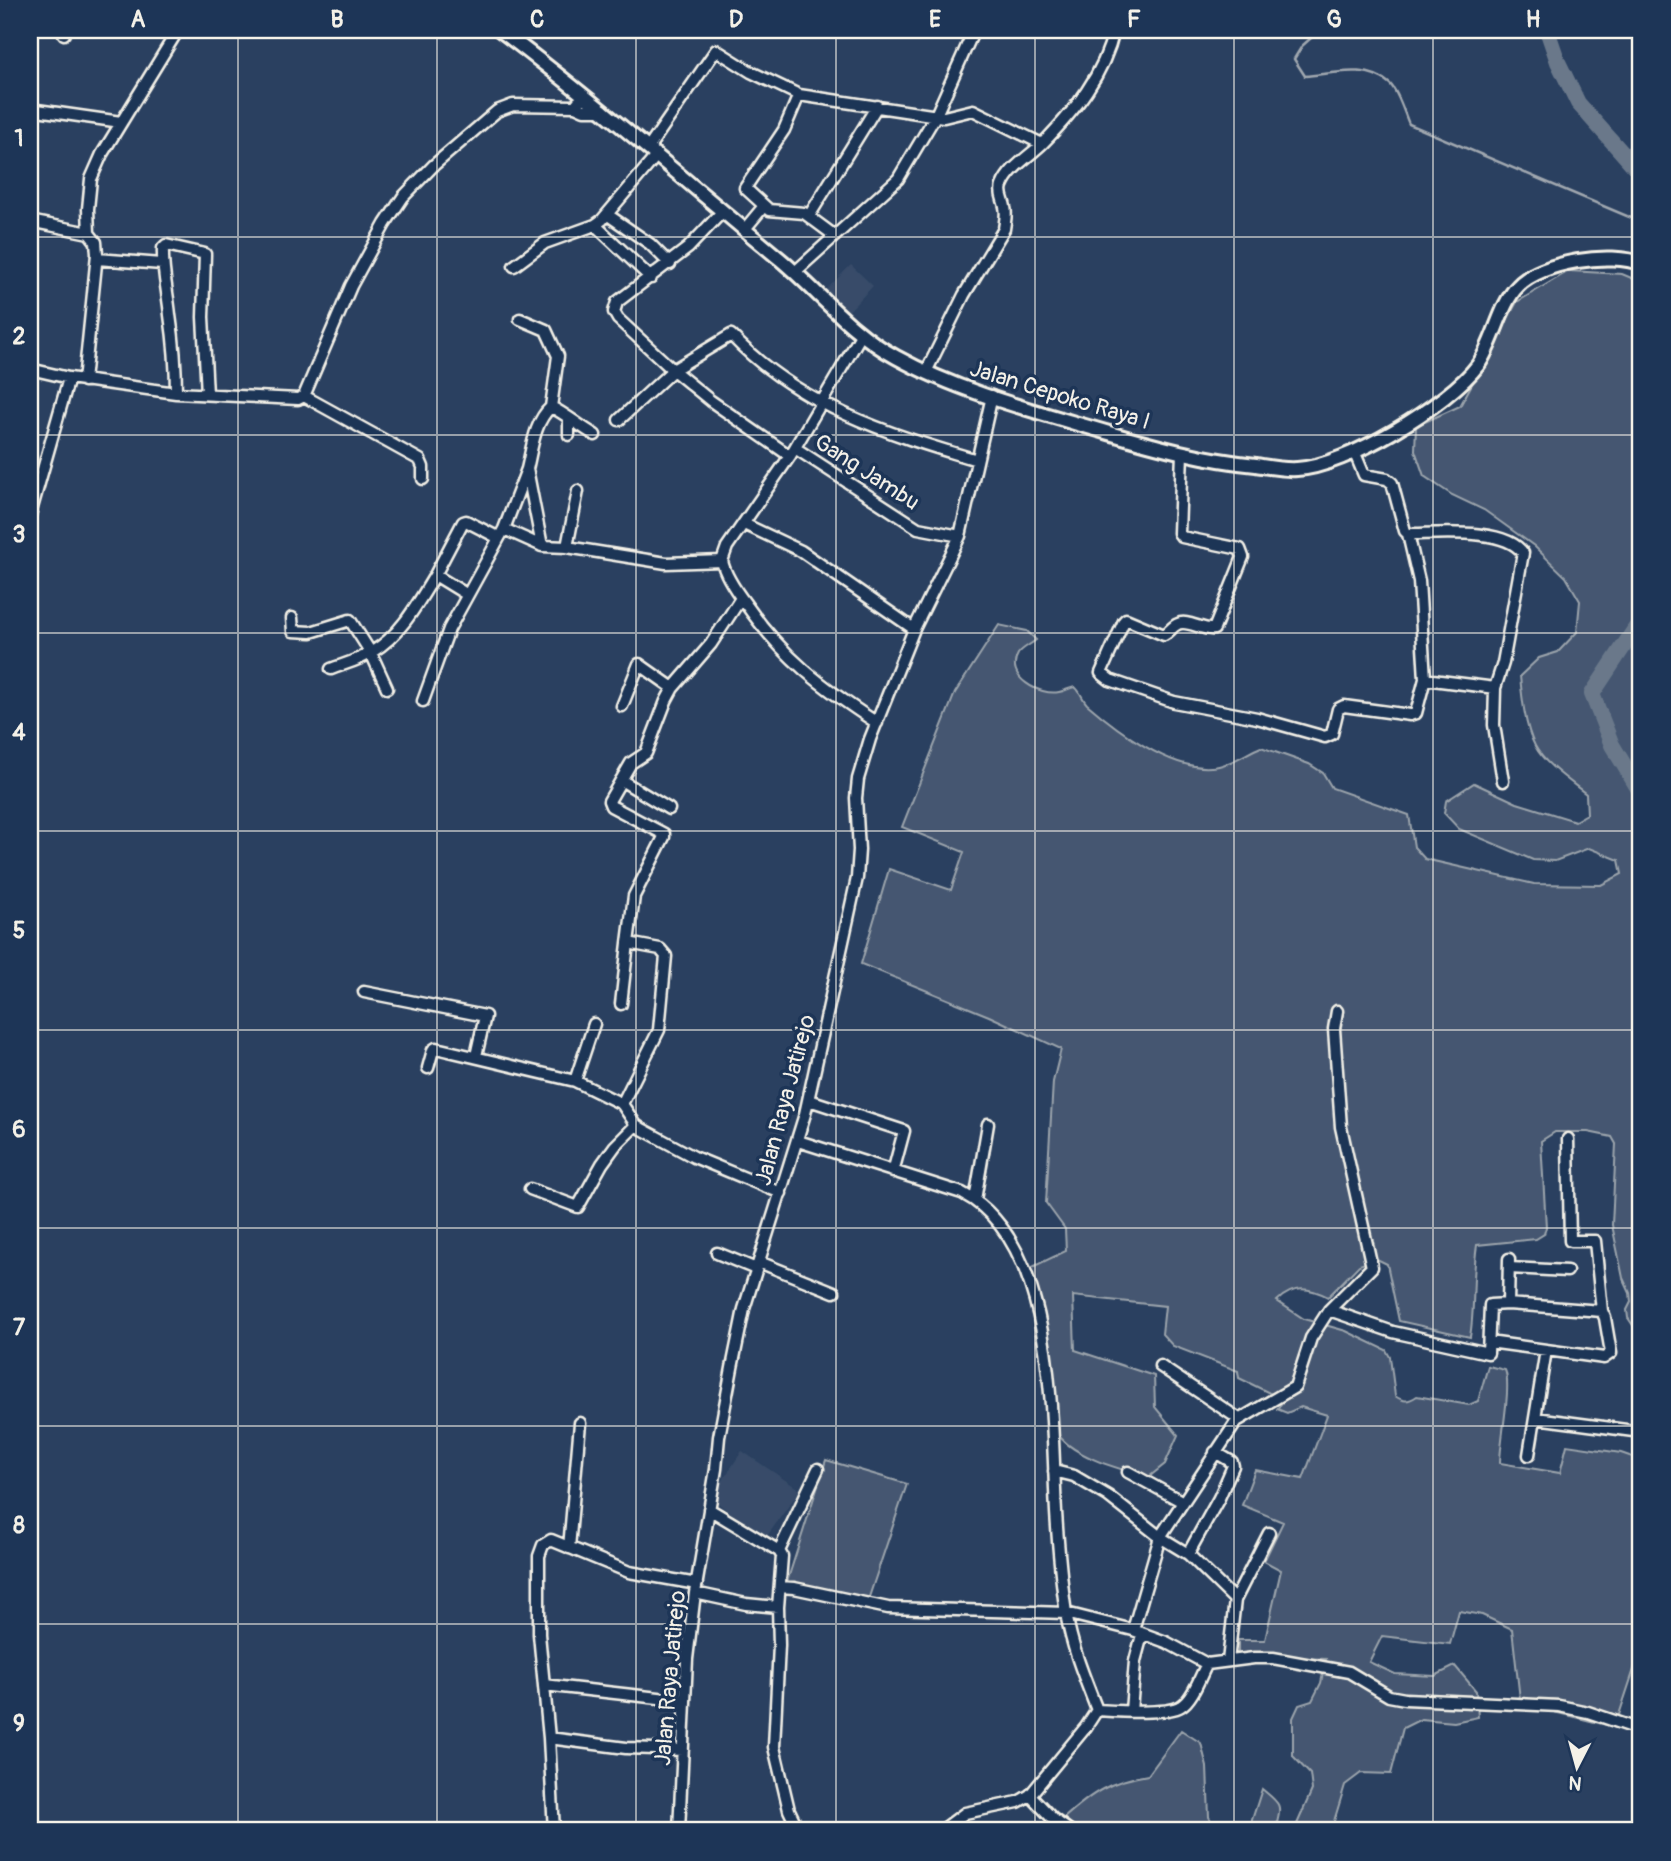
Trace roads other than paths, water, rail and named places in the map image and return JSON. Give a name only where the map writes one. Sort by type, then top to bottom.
[{"type":"main road","name":"Jalan Cepoko Raya I","points":[[500,30],[653,151],[795,272],[861,335],[896,358],[992,396],[1182,453],[1232,463],[1295,470],[1319,466],[1354,452],[1421,413],[1466,378],[1487,350],[1511,294],[1528,278],[1594,258],[1612,257],[1641,264]]},
{"type":"street","points":[[85,381],[97,259],[96,242],[89,233],[91,179],[121,121],[178,30]]},
{"type":"street","points":[[795,272],[898,178],[936,115],[974,30]]},
{"type":"street","points":[[926,372],[964,295],[1004,229],[1006,217],[1000,193],[1002,186],[1091,86],[1109,51],[1114,30]]},
{"type":"street","points":[[514,266],[545,243],[595,225],[608,215],[645,167],[716,50],[751,72],[799,95],[947,117],[968,110],[979,111],[1042,144]]},
{"type":"street","points":[[799,95],[784,130],[745,185],[746,191],[774,212],[799,212],[809,216],[835,236]]},
{"type":"street","points":[[575,106],[586,97]]},
{"type":"street","points":[[30,369],[85,381],[176,393],[298,399],[304,396],[351,286],[385,224],[411,189],[434,165],[497,111],[513,105],[575,106],[584,110],[603,110]]},
{"type":"street","points":[[809,216],[877,106]]},
{"type":"street","points":[[30,108],[121,121]]},
{"type":"street","points":[[744,230],[764,206]]},
{"type":"street","points":[[595,225],[651,278],[688,248],[723,211]]},
{"type":"street","points":[[608,215],[650,244],[670,264]]},
{"type":"street","points":[[30,222],[89,233]]},
{"type":"street","points":[[176,393],[171,315],[162,264],[163,248],[166,245],[205,254],[203,317],[206,394]]},
{"type":"street","points":[[97,259],[162,264]]},
{"type":"street","name":"Gang Jambu","points":[[651,278],[617,302],[614,312],[618,319],[673,370],[711,401],[918,528],[960,536]]},
{"type":"street","points":[[423,701],[449,629],[501,534],[527,469],[539,422],[543,413],[551,407],[558,356],[556,348],[546,330],[520,319]]},
{"type":"street","points":[[619,420],[673,370],[732,335],[768,369],[821,403],[922,444],[977,460]]},
{"type":"street","points":[[861,335],[792,452],[727,547],[722,561],[741,598],[776,645],[809,676],[877,723]]},
{"type":"street","points":[[30,515],[69,378]]},
{"type":"street","points":[[304,396],[420,460],[424,479]]},
{"type":"street","name":"Jalan Raya Jatirejo","points":[[679,1831],[687,1659],[732,1368],[744,1309],[798,1141],[857,878],[858,779],[914,629],[960,536],[992,396]]},
{"type":"street","points":[[551,407],[563,412],[569,420],[595,435]]},
{"type":"street","points":[[569,420],[569,435]]},
{"type":"street","points":[[1182,453],[1179,533],[1182,537],[1240,549],[1243,557],[1214,629],[1205,630],[1179,623],[1164,635],[1126,619],[1101,671],[1102,675],[1174,702],[1257,718],[1325,737],[1332,734],[1338,709],[1344,706],[1410,715],[1416,713],[1425,679],[1419,581],[1408,534],[1392,483],[1387,479],[1363,474],[1354,452]]},
{"type":"street","points":[[527,469],[542,546]]},
{"type":"street","points":[[567,547],[578,491]]},
{"type":"street","points":[[331,669],[371,653],[391,639],[416,606],[466,521],[542,546],[567,547],[666,563],[722,561]]},
{"type":"street","points":[[744,524],[800,551],[914,629]]},
{"type":"street","points":[[1408,534],[1495,536],[1519,546],[1524,553],[1503,663],[1495,688],[1494,725],[1503,781]]},
{"type":"street","points":[[435,575],[466,594]]},
{"type":"street","points":[[621,1004],[634,895],[664,834],[610,804],[631,763],[646,753],[673,688],[711,644],[741,598]]},
{"type":"street","points":[[292,618],[293,631],[303,633],[350,620],[371,653],[387,688]]},
{"type":"street","points":[[622,706],[639,664],[673,688]]},
{"type":"street","points":[[1425,679],[1495,688]]},
{"type":"street","points":[[621,780],[669,809]]},
{"type":"street","points":[[622,1104],[659,1030],[666,956],[660,949],[628,943]]},
{"type":"street","points":[[364,992],[485,1016],[475,1056]]},
{"type":"street","points":[[1131,1712],[1138,1632],[1160,1537],[1237,1420],[1295,1387],[1305,1348],[1329,1310],[1372,1267],[1340,1127],[1334,1029],[1337,1010]]},
{"type":"street","points":[[575,1081],[594,1024]]},
{"type":"street","points":[[428,1068],[436,1048],[575,1081],[622,1104],[636,1125],[694,1157],[781,1193]]},
{"type":"street","points":[[808,1100],[904,1131],[893,1172]]},
{"type":"street","points":[[975,1200],[988,1124]]},
{"type":"street","points":[[530,1189],[578,1207],[602,1164],[636,1125]]},
{"type":"street","points":[[1489,1342],[1604,1358],[1611,1353],[1602,1311],[1595,1241],[1570,1241],[1568,1139]]},
{"type":"street","points":[[798,1141],[962,1193],[975,1200],[989,1210],[1001,1225],[1025,1268],[1047,1359],[1056,1516],[1066,1613],[1079,1667],[1097,1710]]},
{"type":"street","points":[[718,1252],[834,1292]]},
{"type":"street","points":[[1508,1304],[1509,1264],[1567,1271]]},
{"type":"street","points":[[1329,1310],[1393,1332],[1483,1353],[1488,1353],[1490,1305],[1602,1311]]},
{"type":"street","points":[[1529,1455],[1546,1350]]},
{"type":"street","points":[[1160,1366],[1237,1420]]},
{"type":"street","points":[[1535,1418],[1641,1432]]},
{"type":"street","points":[[569,1548],[580,1423]]},
{"type":"street","points":[[1188,1554],[1219,1498],[1233,1466],[1232,1462],[1215,1452]]},
{"type":"street","points":[[779,1551],[818,1469]]},
{"type":"street","points":[[1054,1471],[1074,1476],[1108,1496],[1160,1537],[1188,1554],[1235,1600]]},
{"type":"street","points":[[1128,1472],[1183,1502]]},
{"type":"street","points":[[709,1509],[779,1551],[783,1561],[778,1607],[775,1746],[789,1810],[799,1831]]},
{"type":"street","points":[[1228,1661],[1235,1600],[1269,1533]]},
{"type":"street","points":[[554,1831],[539,1633],[540,1556],[543,1545],[551,1540],[629,1572],[696,1588],[746,1604],[778,1607]]},
{"type":"street","points":[[780,1587],[888,1608],[1066,1613],[1166,1642],[1207,1664],[1273,1658],[1349,1672],[1389,1696],[1559,1706],[1588,1712],[1641,1730]]},
{"type":"street","points":[[1097,1710],[1131,1712],[1179,1708],[1188,1700],[1207,1664]]},
{"type":"street","points":[[544,1685],[685,1701]]},
{"type":"street","points":[[941,1831],[965,1813],[1018,1802],[1030,1795],[1097,1710]]},
{"type":"street","points":[[549,1738],[625,1748],[683,1750]]},
{"type":"street","points":[[1030,1795],[1053,1819],[1070,1831]]},
{"type":"waterway","points":[[1320,30],[1302,46],[1294,59],[1305,76],[1349,71],[1381,78],[1396,92],[1409,124],[1641,222]]},
{"type":"waterway","points":[[1547,30],[1558,62],[1578,103],[1641,174]]},
{"type":"waterway","points":[[1641,620],[1592,694],[1612,745],[1641,793]]}]
